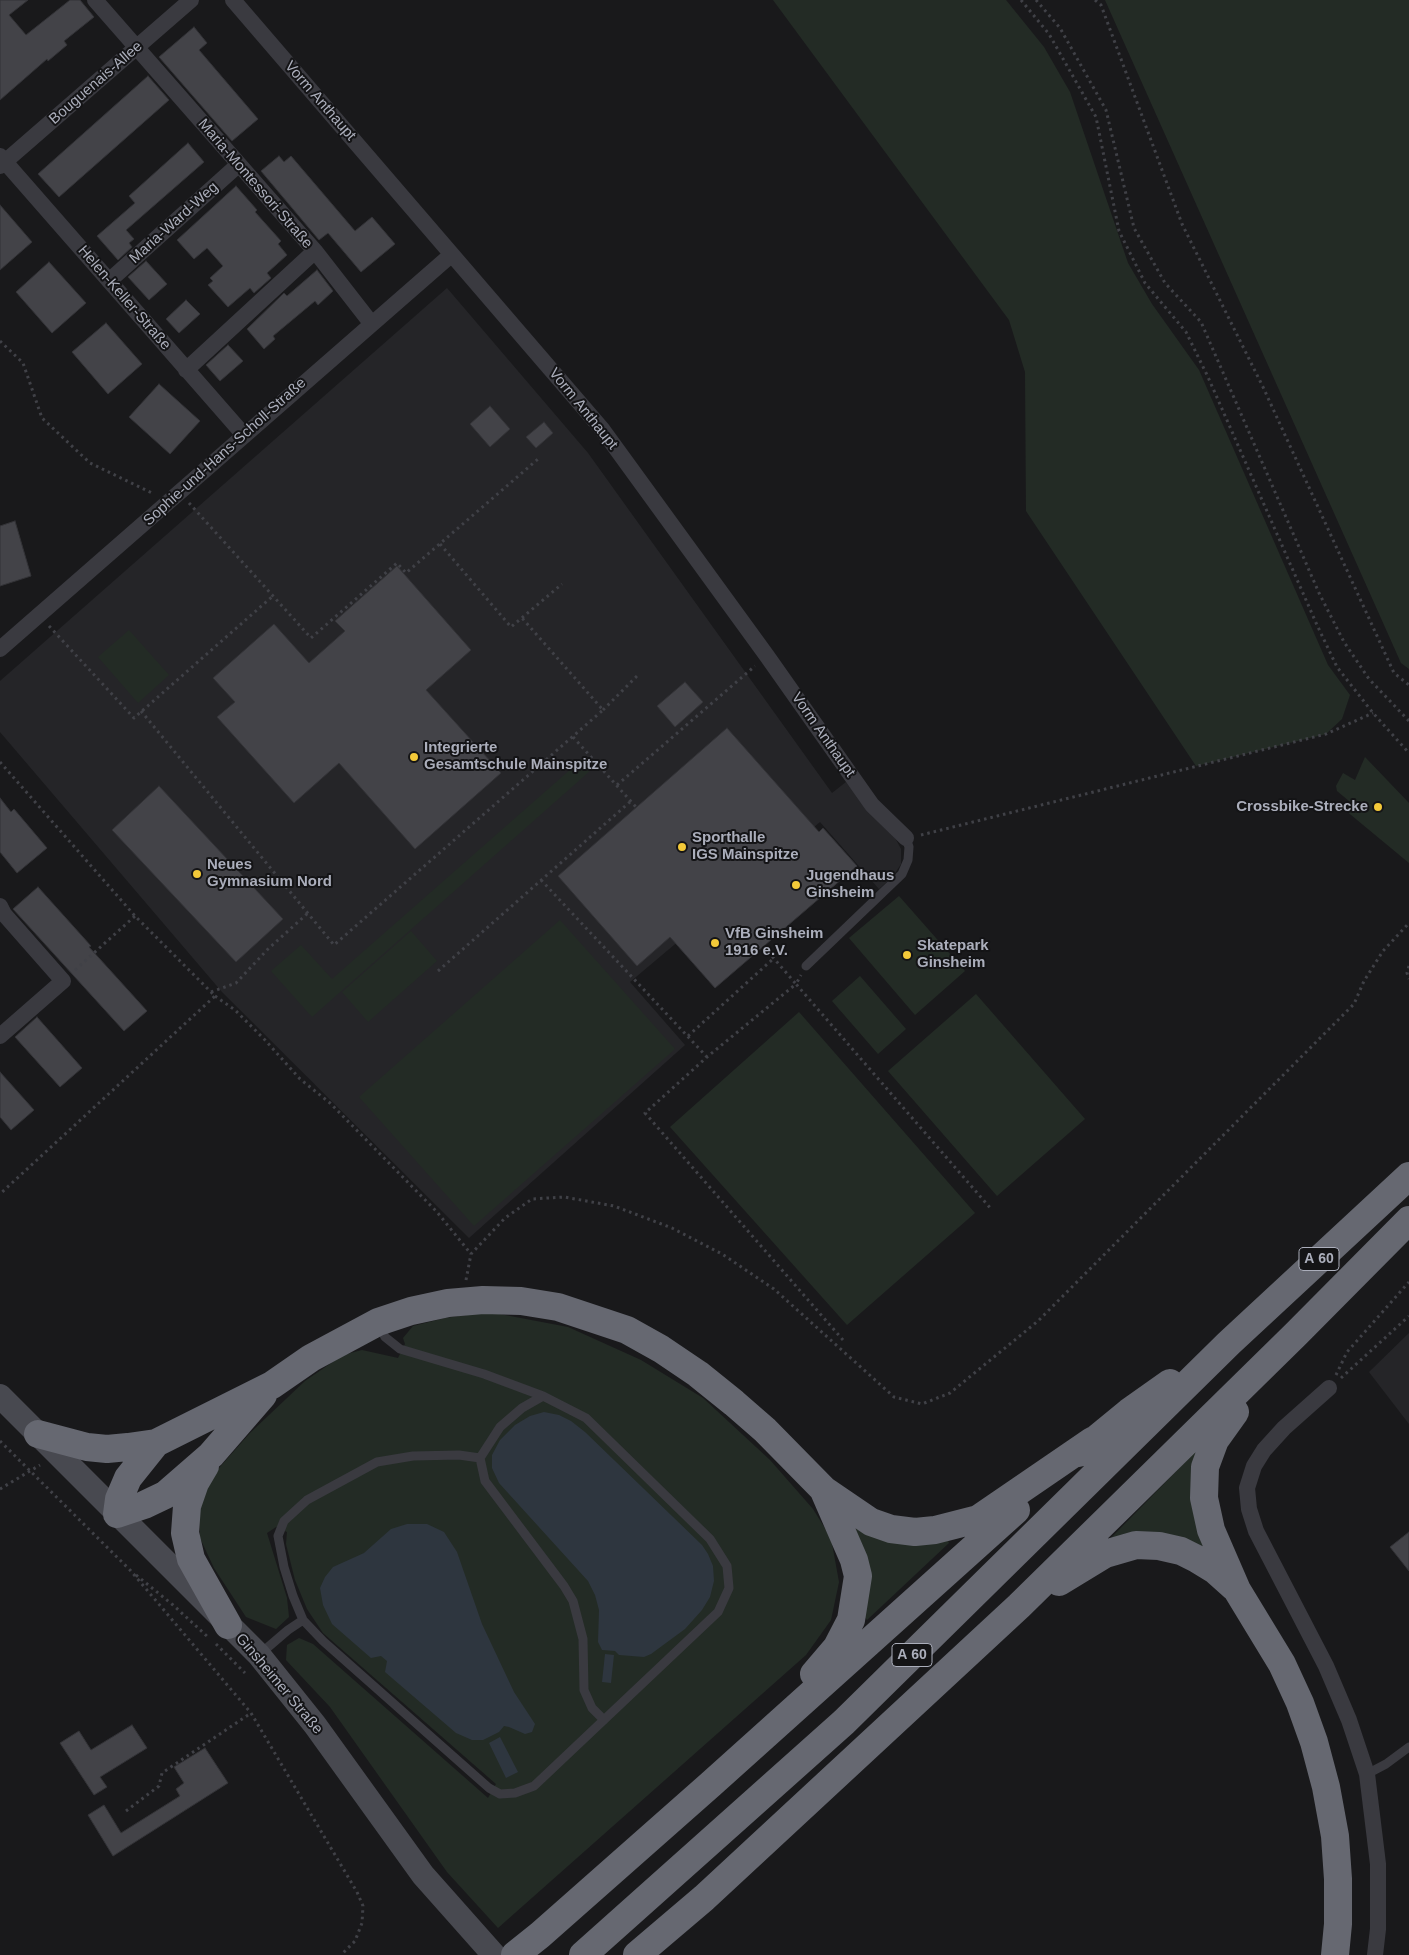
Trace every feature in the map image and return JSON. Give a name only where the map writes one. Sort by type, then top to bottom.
[{"type":"highway","name":"A 60","points":[[582,1955],[844,1722],[1229,1343],[1409,1176]]},
{"type":"highway","name":"A 60","points":[[637,1955],[711,1892],[1019,1606],[1296,1334],[1409,1220]]},
{"type":"highway","points":[[38,1434],[94,1448],[128,1447],[156,1443],[272,1385],[310,1358],[378,1322],[411,1311],[448,1303],[521,1301],[558,1307],[627,1330],[661,1349],[698,1374],[734,1403],[765,1430],[824,1490],[871,1522],[891,1529],[915,1532],[935,1530],[978,1519],[1092,1441],[1158,1391],[1229,1343]]},
{"type":"highway","points":[[1296,1334],[1215,1440],[1205,1467],[1204,1498],[1211,1530],[1237,1590],[1266,1636],[1296,1695],[1314,1742],[1326,1787],[1335,1836],[1338,1879],[1335,1955]]},
{"type":"highway","points":[[156,1443],[128,1478],[119,1499],[117,1514],[144,1506],[165,1495],[211,1454],[272,1385]]},
{"type":"highway","points":[[515,1955],[755,1745],[1092,1441]]},
{"type":"highway","points":[[211,1454],[195,1483],[187,1506],[185,1533],[191,1559],[228,1625]]},
{"type":"highway","points":[[755,1745],[837,1647],[851,1620],[857,1583],[854,1560],[824,1490]]},
{"type":"highway","points":[[1019,1606],[1105,1554],[1136,1546],[1159,1546],[1181,1551],[1215,1570],[1237,1590]]},
{"type":"main road","name":"Ginsheimer Straße","points":[[0,1396],[259,1655],[315,1725],[423,1875],[494,1955]]},
{"type":"street","name":"Maria-Montessori-Straße","points":[[95,0],[315,251],[371,324]]},
{"type":"street","name":"Bouguenais-Allee","points":[[2,161],[191,0]]},
{"type":"street","name":"Vorm Anthaupt","points":[[233,0],[602,429],[767,656],[872,805],[906,838]]},
{"type":"street","name":"Helen-Keller-Straße","points":[[2,161],[244,435]]},
{"type":"street","name":"Maria-Ward-Weg","points":[[109,281],[238,165]]},
{"type":"street","points":[[186,370],[315,251]]},
{"type":"street","name":"Sophie-und-Hans-Scholl-Straße","points":[[0,649],[451,255]]},
{"type":"street","points":[[0,1036],[63,981],[2,910]]},
{"type":"street","points":[[1329,1388],[1284,1428],[1264,1450],[1254,1466],[1247,1488],[1249,1509],[1256,1530],[1326,1666],[1349,1720],[1367,1774],[1378,1864],[1378,1929],[1375,1955]]},
{"type":"lane","points":[[806,966],[902,874],[908,860],[909,847],[906,838]]},
{"type":"lane","points":[[378,1322],[385,1337],[400,1349],[484,1374],[543,1396],[586,1418],[710,1540],[727,1566],[729,1588],[718,1612],[534,1786],[515,1793],[500,1794],[489,1788],[322,1642],[303,1620],[293,1596],[284,1568],[278,1536],[284,1521],[308,1500],[377,1462],[413,1456],[459,1455],[480,1458]]},
{"type":"lane","points":[[543,1396],[522,1408],[500,1427],[480,1458],[484,1481],[564,1586],[573,1602],[583,1639],[584,1690],[592,1708],[604,1720]]},
{"type":"lane","points":[[259,1655],[288,1630],[303,1620]]},
{"type":"lane","points":[[1367,1774],[1386,1764],[1409,1747]]},
{"type":"path","points":[[1021,0],[1049,34],[1096,117],[1119,231],[1145,283],[1186,332],[1208,377],[1337,667],[1373,713],[1409,753]]},
{"type":"path","points":[[1036,0],[1060,28],[1106,110],[1134,228],[1165,283],[1201,322],[1320,593],[1344,642],[1370,679],[1409,721]]},
{"type":"path","points":[[1095,0],[1100,5],[1182,224],[1263,387],[1394,672],[1409,685]]},
{"type":"path","points":[[0,341],[23,363],[42,418],[90,463],[174,497],[274,595],[311,638],[397,563],[406,573],[538,459]]},
{"type":"path","points":[[440,544],[511,627],[562,584]]},
{"type":"path","points":[[40,616],[134,718],[274,595]]},
{"type":"path","points":[[522,618],[603,710]]},
{"type":"path","points":[[617,785],[767,656]]},
{"type":"path","points":[[141,711],[334,945],[573,737],[639,674]]},
{"type":"path","points":[[906,838],[1326,734],[1373,713]]},
{"type":"path","points":[[573,737],[636,807]]},
{"type":"path","points":[[0,762],[135,916],[215,996],[235,1010],[265,1040],[300,1080],[330,1103],[437,1212],[471,1254]]},
{"type":"path","points":[[438,971],[630,801]]},
{"type":"path","points":[[541,880],[707,1057]]},
{"type":"path","points":[[211,992],[236,983],[268,949],[308,913]]},
{"type":"path","points":[[63,981],[135,916]]},
{"type":"path","points":[[468,1301],[466,1276],[471,1254],[505,1218],[532,1199],[564,1197],[614,1206],[672,1228],[722,1254],[774,1289],[894,1397],[922,1404],[950,1393],[1045,1314],[1354,1004],[1364,981],[1383,951],[1409,922]]},
{"type":"path","points":[[751,932],[992,1210]]},
{"type":"path","points":[[688,1036],[774,958]]},
{"type":"path","points":[[806,966],[796,984],[707,1057],[645,1113],[843,1340]]},
{"type":"path","points":[[1409,966],[1407,973],[1409,979]]},
{"type":"path","points":[[0,1194],[215,996]]},
{"type":"path","points":[[1329,1388],[1347,1352],[1409,1282]]},
{"type":"path","points":[[1329,1388],[1409,1316]]},
{"type":"path","points":[[0,1441],[130,1570],[251,1713],[357,1892],[363,1906],[362,1923],[355,1941],[341,1955]]},
{"type":"path","points":[[0,1489],[29,1471]]},
{"type":"path","points":[[130,1570],[174,1605],[249,1676]]},
{"type":"path","points":[[126,1811],[158,1786],[162,1773],[251,1713]]},
{"type":"shaded area","points":[[773,0],[1006,0],[1044,47],[1070,92],[1128,263],[1152,304],[1199,370],[1328,665],[1350,695],[1342,719],[1326,734],[1196,766],[1026,511],[1025,372],[1009,320]]},
{"type":"shaded area","points":[[1105,0],[1409,0],[1409,669],[1401,663]]},
{"type":"shaded area","name":"Integrierte Gesamtschule Mainspitze","points":[[447,288],[588,453],[832,793],[846,782],[894,836],[901,849],[901,864],[893,876],[879,889],[820,822],[630,982],[685,1045],[469,1238],[222,992],[0,732],[0,681]]},
{"type":"shaded area","points":[[129,630],[169,675],[138,703],[98,657]]},
{"type":"shaded area","name":"Crossbike-Strecke","points":[[1365,757],[1409,803],[1409,863],[1345,810],[1349,801],[1337,791],[1336,786],[1343,773],[1355,780]]},
{"type":"shaded area","points":[[580,761],[590,771],[312,1017],[271,971],[301,945],[332,979]]},
{"type":"shaded area","name":"Skatepark Ginsheim","points":[[899,896],[965,971],[915,1015],[849,938]]},
{"type":"shaded area","points":[[560,920],[675,1049],[474,1226],[359,1097]]},
{"type":"shaded area","points":[[411,931],[437,961],[368,1022],[342,992]]},
{"type":"shaded area","points":[[860,976],[906,1029],[878,1054],[832,1001]]},
{"type":"shaded area","points":[[976,994],[1085,1119],[997,1196],[888,1071]]},
{"type":"shaded area","points":[[799,1012],[975,1213],[847,1325],[670,1127]]},
{"type":"shaded area","points":[[489,1312],[568,1327],[641,1360],[703,1398],[770,1460],[813,1509],[831,1538],[839,1582],[831,1620],[806,1655],[498,1928],[447,1872],[330,1707],[286,1660],[287,1645],[299,1638],[313,1644],[488,1798],[496,1784],[323,1633],[307,1609],[295,1580],[286,1544],[287,1532],[276,1527],[267,1533],[287,1598],[289,1617],[276,1629],[246,1617],[214,1568],[200,1538],[199,1510],[211,1477],[250,1433],[305,1381],[343,1355],[362,1350],[398,1358],[405,1344],[403,1338],[413,1326],[445,1318]]},
{"type":"shaded area","points":[[1409,1333],[1409,1424],[1369,1372]]},
{"type":"shaded area","points":[[544,1412],[559,1415],[571,1421],[585,1432],[702,1545],[713,1566],[714,1581],[710,1597],[702,1610],[685,1629],[644,1657],[619,1655],[615,1651],[602,1650],[598,1642],[599,1610],[595,1595],[588,1581],[499,1483],[492,1468],[492,1455],[500,1440],[515,1425],[530,1416]]},
{"type":"shaded area","points":[[1199,1448],[1223,1569],[1105,1544]]},
{"type":"shaded area","points":[[842,1511],[947,1538],[949,1543],[867,1620],[862,1614]]},
{"type":"shaded area","points":[[407,1524],[427,1524],[444,1532],[457,1552],[482,1624],[514,1692],[535,1724],[532,1732],[525,1734],[504,1726],[499,1732],[483,1740],[472,1740],[456,1733],[385,1672],[387,1661],[381,1656],[371,1658],[332,1624],[323,1605],[320,1588],[325,1577],[333,1567],[364,1553],[391,1529]]},
{"type":"shaded area","points":[[605,1654],[614,1655],[611,1683],[602,1682]]},
{"type":"shaded area","points":[[500,1737],[518,1772],[506,1778],[489,1743]]},
{"type":"building","points":[[0,0],[28,0],[9,15],[26,35],[70,0],[80,0],[94,17],[64,41],[67,45],[48,61],[47,59],[0,100]]},
{"type":"building","points":[[194,27],[207,43],[199,50],[258,119],[232,141],[159,57]]},
{"type":"building","points":[[148,76],[169,100],[59,197],[38,174]]},
{"type":"building","points":[[188,143],[204,162],[126,230],[134,239],[129,243],[132,247],[118,260],[97,236],[135,203],[129,196]]},
{"type":"building","points":[[279,156],[284,162],[291,156],[355,231],[372,217],[395,244],[361,272],[328,233],[319,240],[261,171]]},
{"type":"building","points":[[236,186],[257,210],[255,212],[281,241],[278,244],[287,255],[267,273],[271,278],[254,293],[250,288],[228,307],[208,285],[213,281],[210,278],[223,266],[207,248],[194,259],[177,240]]},
{"type":"building","points":[[0,205],[32,242],[0,270]]},
{"type":"building","points":[[146,261],[167,284],[149,300],[128,277]]},
{"type":"building","points":[[49,262],[86,303],[52,333],[16,292]]},
{"type":"building","points":[[317,270],[333,291],[318,305],[315,301],[273,336],[275,339],[264,349],[247,329],[284,293],[287,296]]},
{"type":"building","points":[[186,300],[200,314],[179,333],[166,319]]},
{"type":"building","points":[[106,323],[142,364],[108,394],[72,352]]},
{"type":"building","points":[[228,345],[243,361],[220,381],[206,365]]},
{"type":"building","points":[[159,384],[200,421],[170,454],[129,417]]},
{"type":"building","points":[[490,406],[510,429],[490,447],[470,424]]},
{"type":"building","points":[[544,422],[553,433],[536,448],[526,437]]},
{"type":"building","points":[[15,521],[31,576],[0,586],[0,526]]},
{"type":"building","points":[[397,566],[471,650],[426,690],[501,773],[415,849],[339,763],[294,803],[217,717],[235,702],[213,678],[274,624],[309,663],[345,631],[335,621]]},
{"type":"building","points":[[685,682],[703,702],[675,727],[657,706]]},
{"type":"building","name":"Sporthalle IGS Mainspitze","points":[[727,728],[819,832],[823,828],[857,866],[715,988],[670,937],[637,966],[558,876]]},
{"type":"building","name":"Neues Gymnasium Nord","points":[[159,786],[283,919],[236,962],[112,830]]},
{"type":"building","points":[[0,798],[11,812],[14,809],[47,848],[17,873],[0,852]]},
{"type":"building","points":[[38,887],[147,1011],[124,1031],[13,909]]},
{"type":"building","points":[[37,1017],[82,1068],[60,1087],[15,1037]]},
{"type":"building","points":[[0,1072],[34,1110],[11,1130],[0,1117]]},
{"type":"building","points":[[1409,1532],[1409,1571],[1390,1547]]},
{"type":"building","points":[[132,1725],[147,1748],[100,1777],[107,1787],[94,1795],[60,1743],[79,1731],[91,1750]]},
{"type":"building","points":[[205,1748],[228,1783],[113,1856],[88,1815],[104,1805],[121,1833],[180,1796],[176,1789],[184,1783],[174,1767]]},
{"type":"place","name":"Integrierte Gesamtschule Mainspitze","points":[[414,757]]},
{"type":"place","name":"Crossbike-Strecke","points":[[1378,807]]},
{"type":"place","name":"Sporthalle IGS Mainspitze","points":[[682,847]]},
{"type":"place","name":"Neues Gymnasium Nord","points":[[197,874]]},
{"type":"place","name":"Jugendhaus Ginsheim","points":[[796,885]]},
{"type":"place","name":"VfB Ginsheim 1916 e.V.","points":[[715,943]]},
{"type":"place","name":"Skatepark Ginsheim","points":[[907,955]]}]
